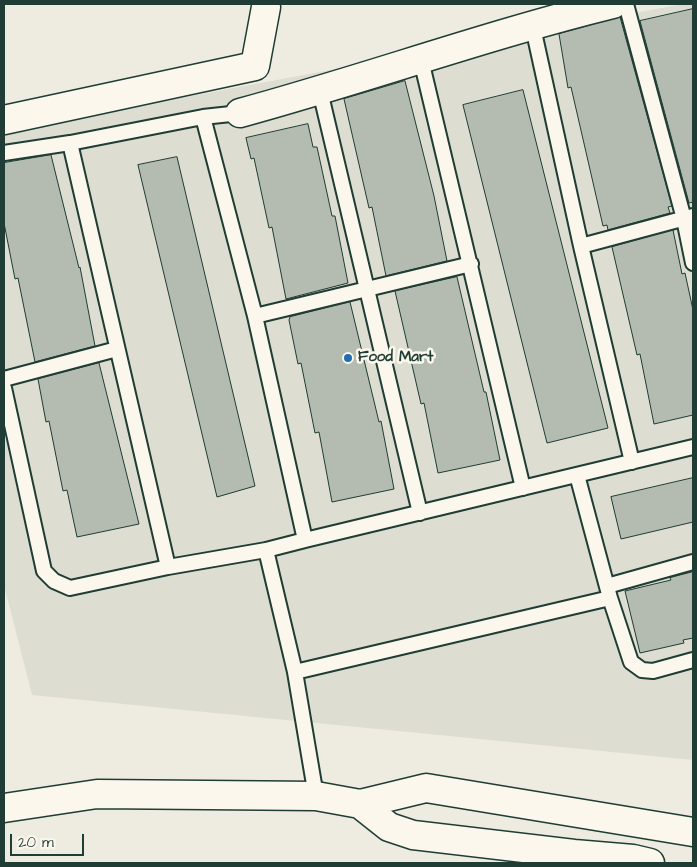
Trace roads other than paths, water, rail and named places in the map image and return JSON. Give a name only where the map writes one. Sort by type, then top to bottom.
[{"type":"street","points":[[240,113],[320,91],[532,24],[613,4]]},
{"type":"street","points":[[4,120],[256,66],[270,5]]},
{"type":"street","points":[[4,808],[97,794],[316,796],[360,804],[426,788],[693,832]]},
{"type":"street","points":[[360,804],[389,827],[491,854],[575,859],[633,859],[650,863]]},
{"type":"lane","points":[[626,4],[688,218],[693,263]]},
{"type":"lane","points":[[532,24],[581,246],[632,462]]},
{"type":"lane","points":[[421,60],[523,488]]},
{"type":"lane","points":[[320,91],[420,513]]},
{"type":"lane","points":[[4,153],[70,143],[203,117],[240,113]]},
{"type":"lane","points":[[203,117],[255,316],[305,540]]},
{"type":"lane","points":[[70,143],[168,567]]},
{"type":"lane","points":[[581,246],[688,218]]},
{"type":"lane","points":[[255,316],[366,287],[471,264]]},
{"type":"lane","points":[[4,379],[117,349]]},
{"type":"lane","points":[[4,388],[44,571],[54,581],[70,588],[168,567],[266,550],[693,447]]},
{"type":"lane","points":[[577,475],[608,592],[631,662],[642,670],[653,671],[693,660]]},
{"type":"lane","points":[[266,550],[295,672],[316,796]]},
{"type":"lane","points":[[295,672],[608,592],[693,562]]},
{"type":"place","name":"Food Mart","points":[[348,358]]}]
